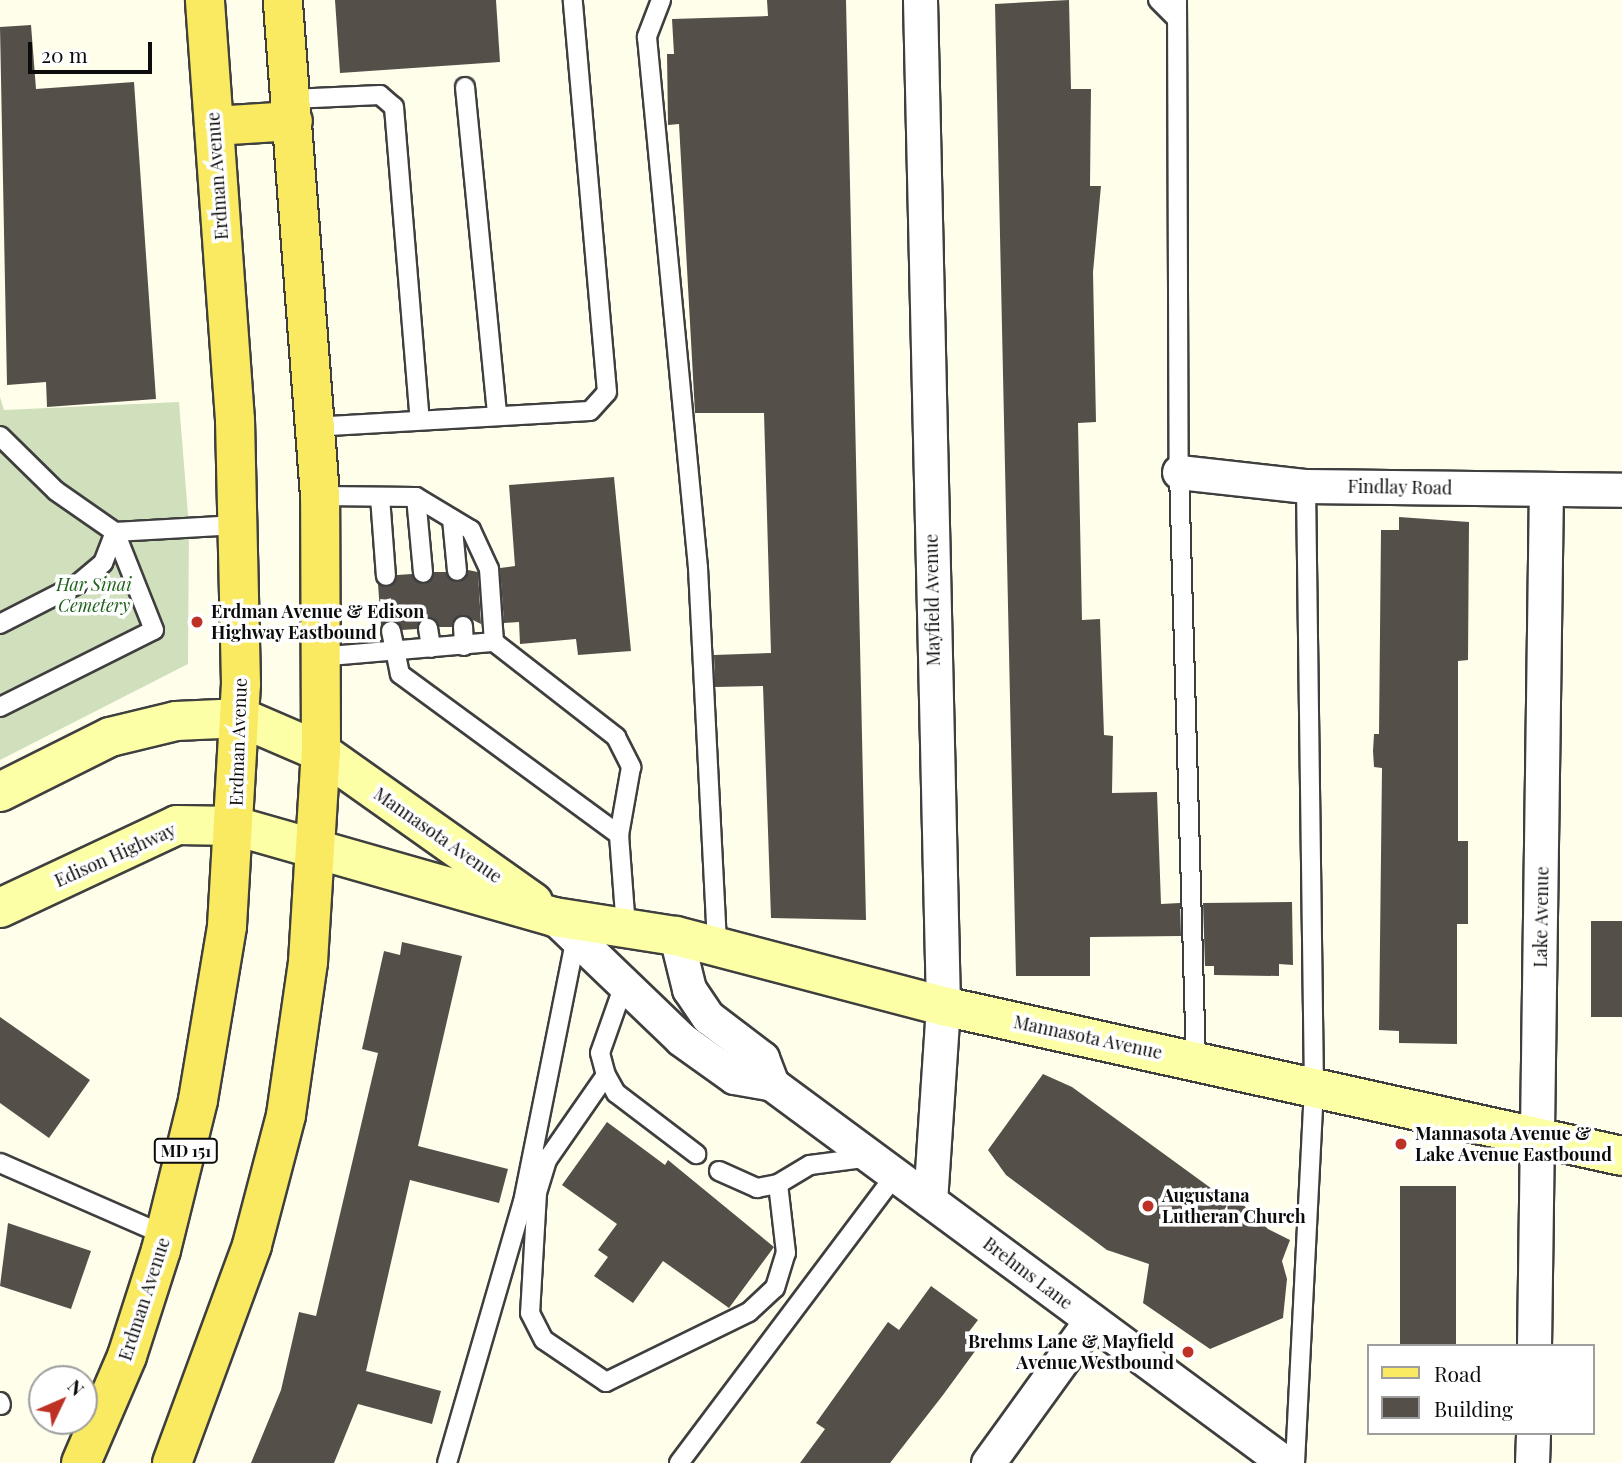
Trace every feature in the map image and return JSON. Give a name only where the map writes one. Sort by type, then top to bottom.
[{"type":"main road","name":"Erdman Avenue","points":[[81,1463],[127,1356],[165,1235],[198,1100],[227,926],[242,718],[237,525],[205,0]]},
{"type":"main road","points":[[172,1463],[226,1329],[286,1115],[309,962],[321,752],[318,657],[320,496],[312,427],[284,0]]},
{"type":"main road","points":[[214,126],[292,110]]},
{"type":"street","name":"Mayfield Avenue","points":[[920,0],[943,1006],[930,1200]]},
{"type":"street","name":"Findlay Road","points":[[1179,472],[1306,486],[1622,490]]},
{"type":"street","name":"Lake Avenue","points":[[1534,1344],[1546,489]]},
{"type":"street","points":[[0,792],[110,737],[176,721],[242,718],[321,752]]},
{"type":"street","name":"Mannasota Avenue","points":[[321,752],[566,926]]},
{"type":"street","name":"Edison Highway","points":[[0,908],[177,825],[235,826],[314,853]]},
{"type":"street","name":"Mannasota Avenue","points":[[314,853],[566,926],[626,928],[676,936],[943,1006],[1314,1089],[1538,1135],[1622,1156]]},
{"type":"street","name":"Brehms Lane","points":[[566,926],[681,1039],[734,1077],[772,1084],[1285,1463]]},
{"type":"street","name":"Brehms Lane","points":[[676,936],[689,989],[708,1017],[762,1058],[772,1084]]},
{"type":"street","points":[[988,1463],[1091,1320]]},
{"type":"street","points":[[1532,1463],[1533,1435]]},
{"type":"lane","points":[[312,427],[497,414],[590,411],[607,392],[573,0]]},
{"type":"lane","points":[[661,0],[647,37],[698,568],[717,947]]},
{"type":"lane","points":[[1158,0],[1176,9],[1179,472],[1196,1061]]},
{"type":"lane","points":[[465,87],[497,414]]},
{"type":"lane","points":[[292,110],[380,95],[394,107],[420,420]]},
{"type":"lane","points":[[0,436],[56,491],[115,532],[154,629],[0,708]]},
{"type":"lane","points":[[1295,1463],[1314,1089],[1306,486]]},
{"type":"lane","points":[[320,496],[416,498],[471,530],[489,569],[494,642]]},
{"type":"lane","points":[[380,497],[386,576]]},
{"type":"lane","points":[[416,498],[424,573]]},
{"type":"lane","points":[[452,519],[457,571]]},
{"type":"lane","points":[[115,532],[237,525]]},
{"type":"lane","points":[[0,624],[78,584],[103,563],[115,532]]},
{"type":"lane","points":[[463,626],[464,646]]},
{"type":"lane","points":[[428,628],[430,648]]},
{"type":"lane","points":[[391,631],[392,651],[400,674],[619,835]]},
{"type":"lane","points":[[318,657],[494,642],[616,737],[631,767],[619,835],[626,928]]},
{"type":"lane","points":[[566,926],[539,1158],[530,1313],[544,1340],[606,1382],[749,1312],[775,1288],[786,1253],[778,1184]]},
{"type":"lane","points":[[625,982],[600,1053],[606,1075],[616,1093],[696,1154]]},
{"type":"lane","points":[[447,1463],[539,1158],[606,1075]]},
{"type":"lane","points":[[0,1163],[165,1235]]},
{"type":"lane","points":[[719,1171],[757,1188],[778,1184],[810,1165],[883,1166]]},
{"type":"lane","points":[[679,1463],[798,1304],[883,1166]]},
{"type":"lane","points":[[775,1288],[798,1304]]},
{"type":"green space","name":"Har Sinai Cemetery","points":[[0,397],[4,410],[179,402],[189,527],[188,664],[0,760]]},
{"type":"building","points":[[335,0],[496,0],[500,62],[340,73]]},
{"type":"building","points":[[767,0],[846,0],[866,920],[771,918],[763,686],[715,687],[714,655],[771,653],[764,413],[695,413],[679,124],[668,125],[667,54],[674,54],[672,19],[768,16]]},
{"type":"building","points":[[1069,0],[1071,89],[1091,89],[1090,186],[1101,186],[1093,272],[1096,422],[1078,423],[1082,620],[1100,619],[1104,735],[1113,736],[1112,793],[1157,792],[1161,904],[1180,903],[1181,936],[1090,937],[1090,976],[1016,976],[995,4]]},
{"type":"building","points":[[31,25],[36,89],[134,82],[156,399],[47,407],[46,382],[7,385],[0,27]]},
{"type":"building","points":[[614,477],[631,651],[578,655],[576,639],[520,644],[519,622],[504,623],[500,568],[515,566],[509,485]]},
{"type":"building","points":[[1399,517],[1469,522],[1468,660],[1458,661],[1458,841],[1468,841],[1468,924],[1457,924],[1457,1044],[1399,1043],[1399,1031],[1379,1030],[1382,768],[1374,767],[1373,751],[1374,734],[1379,734],[1381,530],[1399,530]]},
{"type":"building","points":[[468,570],[478,572],[481,624],[463,615],[452,627],[439,627],[427,617],[417,629],[402,630],[394,620],[381,626],[378,584],[388,587],[397,575],[412,574],[425,584],[434,572],[446,572],[459,582]]},
{"type":"building","points":[[1292,902],[1293,965],[1279,964],[1279,976],[1214,975],[1214,966],[1205,966],[1203,903]]},
{"type":"building","points":[[1591,921],[1622,921],[1622,1017],[1591,1017]]},
{"type":"building","points":[[402,942],[462,956],[418,1146],[508,1169],[499,1203],[410,1180],[366,1371],[441,1391],[432,1424],[358,1404],[334,1463],[251,1463],[281,1390],[299,1312],[316,1316],[378,1053],[362,1049],[384,951],[400,955]]},
{"type":"building","points":[[0,1017],[90,1080],[49,1138],[0,1103]]},
{"type":"building","name":"Augustana Lutheran Church","points":[[1043,1074],[1072,1087],[1219,1194],[1228,1190],[1268,1229],[1290,1240],[1282,1261],[1287,1279],[1283,1318],[1210,1349],[1143,1303],[1149,1264],[1107,1250],[1006,1175],[988,1150]]},
{"type":"building","points":[[607,1122],[665,1165],[668,1160],[774,1247],[729,1308],[663,1261],[633,1303],[594,1276],[608,1257],[598,1250],[617,1224],[562,1185]]},
{"type":"building","points":[[1400,1186],[1456,1186],[1456,1344],[1400,1344]]},
{"type":"building","points":[[8,1223],[91,1251],[71,1309],[0,1286]]},
{"type":"building","points":[[931,1286],[978,1320],[968,1333],[981,1343],[943,1395],[890,1463],[800,1463],[825,1429],[816,1423],[888,1322],[899,1330]]},
{"type":"place","name":"Erdman Avenue & Edison Highway Eastbound","points":[[197,622]]},
{"type":"place","name":"Mannasota Avenue & Lake Avenue Eastbound","points":[[1401,1144]]},
{"type":"place","name":"Augustana Lutheran Church","points":[[1148,1206]]},
{"type":"place","name":"Brehms Lane & Mayfield Avenue Westbound","points":[[1188,1352]]}]
